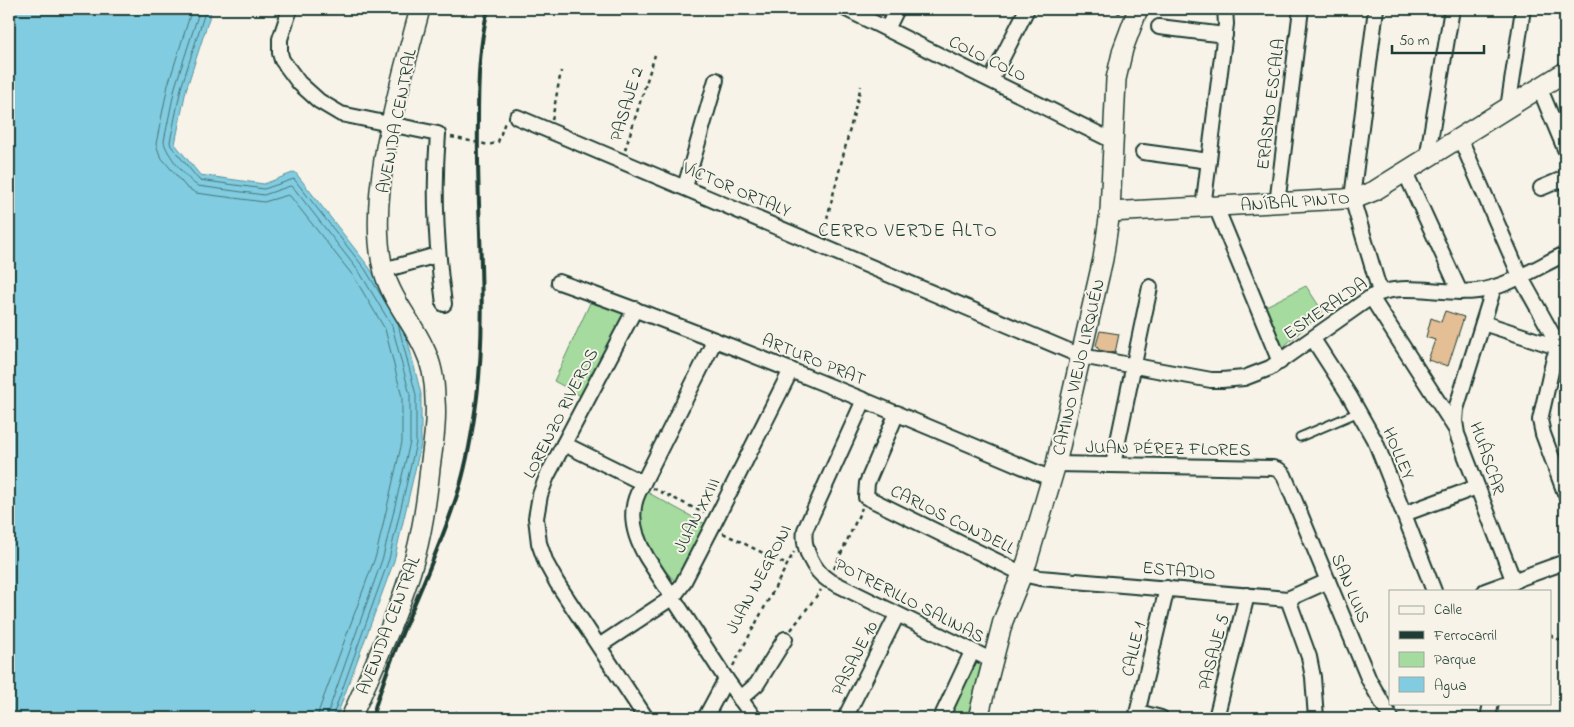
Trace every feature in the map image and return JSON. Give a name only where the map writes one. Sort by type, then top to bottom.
[{"type":"street","points":[[290,9],[280,38],[280,53],[286,67],[299,83],[319,101],[334,111],[349,116],[392,123],[438,134],[434,199],[437,255],[444,304]]},
{"type":"street","name":"AVENIDA CENTRAL","points":[[351,718],[400,602],[416,556],[425,507],[435,413],[434,384],[427,354],[394,296],[384,270],[379,241],[379,212],[383,170],[392,123],[420,9]]},
{"type":"street","name":"COLO COLO","points":[[846,9],[1113,140]]},
{"type":"street","points":[[887,29],[896,9]]},
{"type":"street","points":[[991,80],[1027,9]]},
{"type":"street","points":[[1225,9],[1227,17],[1209,160],[1210,208],[1280,362]]},
{"type":"street","name":"ERASMO ESCALA","points":[[1277,204],[1301,9]]},
{"type":"street","points":[[1376,9],[1352,198],[1375,295],[1455,428]]},
{"type":"street","points":[[1427,159],[1452,9]]},
{"type":"street","points":[[1508,108],[1522,9]]},
{"type":"street","name":"CAMINO VIEJO LIRQUÉN","points":[[978,718],[1007,610],[1023,574],[1054,472],[1103,259],[1110,212],[1116,79],[1123,49],[1136,12]]},
{"type":"street","points":[[1159,27],[1225,35]]},
{"type":"street","name":"ANÍBAL PINTO","points":[[1110,212],[1210,208],[1352,198],[1374,191],[1565,72]]},
{"type":"street","points":[[685,188],[716,80]]},
{"type":"street","points":[[1540,89],[1565,149]]},
{"type":"street","name":"VÍCTOR ORTALY","points":[[517,117],[1081,356],[1134,366]]},
{"type":"street","points":[[1460,138],[1520,276],[1563,346]]},
{"type":"street","points":[[1143,152],[1209,160]]},
{"type":"street","points":[[1406,172],[1460,292]]},
{"type":"street","points":[[1541,188],[1565,178]]},
{"type":"street","name":"ESMERALDA","points":[[1134,366],[1201,378],[1222,380],[1244,378],[1258,374],[1280,362],[1375,295],[1396,289],[1477,291],[1494,287],[1565,254]]},
{"type":"street","points":[[384,270],[437,255]]},
{"type":"street","name":"ARTURO PRAT","points":[[559,282],[716,340],[897,413],[1054,472]]},
{"type":"street","points":[[1113,466],[1150,287]]},
{"type":"street","name":"HUÁSCAR","points":[[1494,287],[1456,410],[1455,428],[1513,586]]},
{"type":"street","name":"LORENZO RIVEROS","points":[[635,309],[547,476],[540,495],[536,518],[539,543],[551,573],[646,718]]},
{"type":"street","points":[[1483,323],[1563,346]]},
{"type":"street","name":"HOLLEY","points":[[1313,339],[1359,412],[1378,449],[1434,590]]},
{"type":"street","points":[[716,340],[643,483],[633,510],[637,536],[647,558],[726,679],[754,718]]},
{"type":"street","points":[[1563,346],[1554,358],[1540,420],[1543,434],[1565,493]]},
{"type":"street","name":"JUAN XXIII","points":[[599,646],[673,597],[682,585],[791,370]]},
{"type":"street","name":"JUAN NEGRONI","points":[[804,539],[805,530],[864,400]]},
{"type":"street","name":"CARLOS CONDELL","points":[[897,413],[866,483],[866,497],[1023,574]]},
{"type":"street","points":[[564,444],[643,483]]},
{"type":"street","name":"JUAN PÉREZ FLORES","points":[[1054,472],[1113,466],[1273,468],[1279,470]]},
{"type":"street","name":"SAN LUIS","points":[[1279,470],[1284,475],[1369,680],[1391,718]]},
{"type":"street","points":[[1404,514],[1477,487]]},
{"type":"street","name":"POTRERILLO SALINAS","points":[[804,539],[820,575],[897,615],[993,661]]},
{"type":"street","points":[[1491,590],[1513,586],[1565,562]]},
{"type":"street","name":"ESTADIO","points":[[1023,574],[1040,578],[1288,599],[1328,581]]},
{"type":"street","name":"CALLE 1","points":[[1137,715],[1167,588]]},
{"type":"street","name":"PASAJE 5","points":[[1216,718],[1248,595]]},
{"type":"street","points":[[1288,599],[1309,657],[1313,677],[1316,718]]},
{"type":"street","name":"PASAJE 10","points":[[845,718],[897,615]]},
{"type":"street","points":[[740,699],[757,684],[785,638]]},
{"type":"street","points":[[941,718],[972,652]]},
{"type":"street","points":[[705,718],[726,679]]},
{"type":"street","points":[[1488,718],[1490,704]]},
{"type":"street","points":[[1137,715],[1161,718]]},
{"type":"lane","points":[[1300,437],[1359,412]]},
{"type":"path","points":[[1101,9],[1136,12]]},
{"type":"path","name":"PASAJE 2","points":[[622,161],[655,55]]},
{"type":"path","points":[[550,131],[561,71]]},
{"type":"path","points":[[820,245],[860,86]]},
{"type":"path","points":[[438,134],[489,145],[498,142],[501,130],[509,114],[517,117]]},
{"type":"path","points":[[643,483],[787,565]]},
{"type":"path","name":"JUAN NEGRONI","points":[[726,679],[798,544],[804,539]]},
{"type":"path","points":[[1552,636],[1562,641],[1565,646]]},
{"type":"path","points":[[447,718],[459,711],[463,718]]},
{"type":"green space","points":[[1306,286],[1323,312],[1283,347],[1266,306]]},
{"type":"green space","points":[[590,303],[626,312],[581,396],[554,381]]},
{"type":"green space","points":[[645,491],[709,526],[678,584],[646,551],[636,523]]},
{"type":"green space","points":[[973,658],[983,662],[969,718],[947,718]]},
{"type":"water","points":[[9,9],[212,9],[186,90],[175,144],[200,175],[264,184],[295,172],[369,267],[403,322],[421,394],[421,444],[394,561],[336,718],[9,718]]},
{"type":"building","points":[[1445,311],[1464,317],[1448,366],[1428,360],[1435,340],[1426,337],[1431,318],[1441,322]]},
{"type":"building","points":[[1100,331],[1119,334],[1115,353],[1099,350],[1096,345]]},
{"type":"railway","points":[[372,718],[403,631],[449,518],[462,478],[472,432],[477,397],[482,328],[478,156],[479,79],[481,51],[488,9]]},
{"type":"district","name":"CERRO VERDE ALTO","points":[[908,229]]}]
